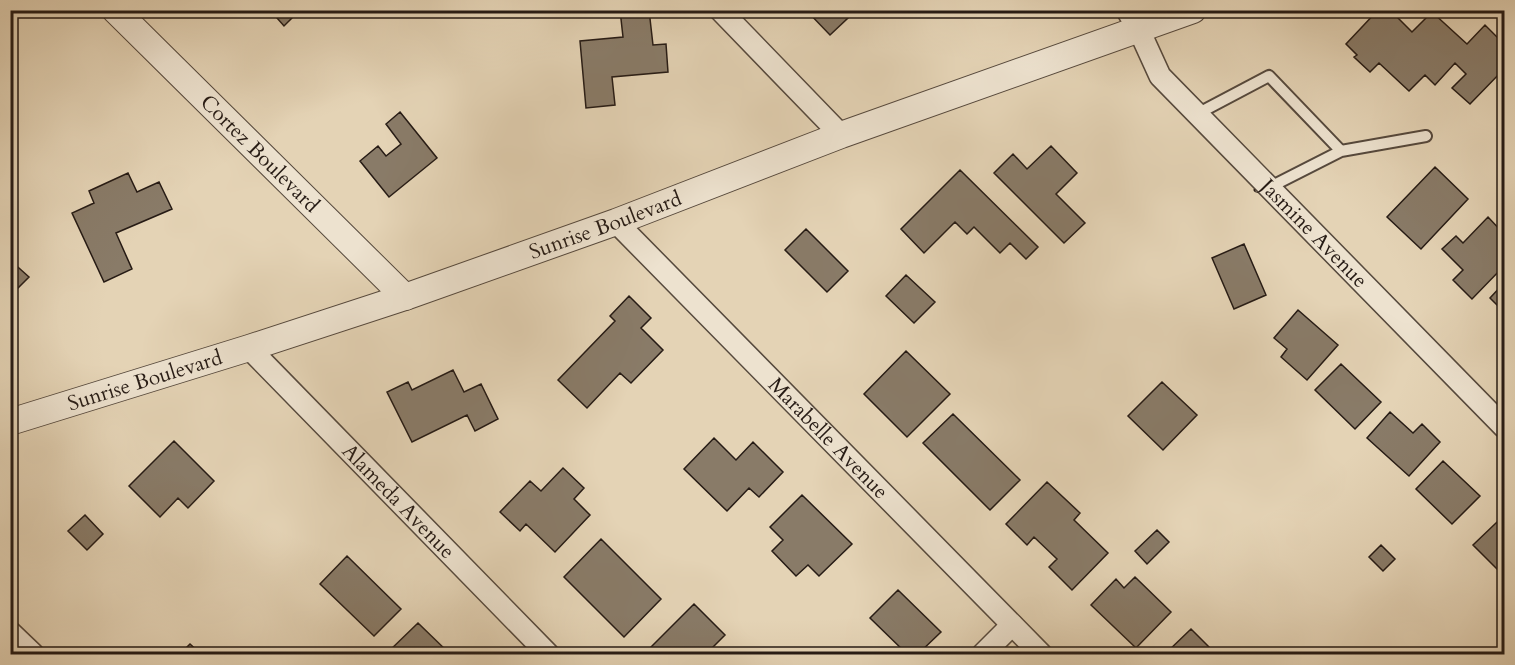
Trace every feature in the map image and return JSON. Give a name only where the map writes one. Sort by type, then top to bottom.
[{"type":"street","name":"Cortez Boulevard","points":[[115,10],[405,297]]},
{"type":"street","points":[[720,10],[842,135]]},
{"type":"street","name":"Sunrise Boulevard","points":[[10,422],[405,297],[616,222],[1133,20],[1193,10]]},
{"type":"street","name":"Jasmine Avenue","points":[[1133,20],[1160,76],[1504,426]]},
{"type":"street","name":"Marabelle Avenue","points":[[616,222],[1041,654]]},
{"type":"street","name":"Alameda Avenue","points":[[249,348],[549,654]]},
{"type":"street","points":[[983,654],[1012,625]]},
{"type":"street","points":[[10,632],[32,654]]},
{"type":"lane","points":[[1197,114],[1269,76],[1341,151]]},
{"type":"lane","points":[[1270,187],[1341,151],[1426,136]]},
{"type":"building","points":[[270,10],[288,10],[294,16],[284,26]]},
{"type":"building","points":[[620,10],[649,10],[653,45],[666,44],[668,72],[612,77],[615,105],[586,108],[580,41],[623,37]]},
{"type":"building","points":[[806,10],[848,10],[846,12],[849,17],[830,35]]},
{"type":"building","points":[[1378,10],[1390,10],[1412,32],[1432,12],[1467,44],[1485,25],[1504,44],[1504,69],[1470,104],[1452,88],[1466,74],[1455,63],[1435,85],[1425,75],[1409,91],[1379,63],[1370,72],[1354,57],[1357,55],[1346,44]]},
{"type":"building","points":[[400,112],[437,158],[389,197],[360,161],[378,146],[386,156],[401,144],[386,124]]},
{"type":"building","points":[[1051,146],[1077,173],[1056,194],[1085,223],[1064,243],[994,173],[1013,154],[1027,169]]},
{"type":"building","points":[[1435,167],[1468,199],[1421,249],[1387,217]]},
{"type":"building","points":[[960,170],[1038,247],[1026,259],[1010,243],[1000,253],[974,227],[967,234],[955,222],[924,253],[901,229]]},
{"type":"building","points":[[128,173],[137,192],[159,182],[172,209],[116,233],[132,269],[104,282],[72,213],[94,203],[89,191]]},
{"type":"building","points":[[1488,217],[1504,234],[1504,266],[1472,299],[1453,280],[1463,270],[1442,249],[1456,236],[1463,243]]},
{"type":"building","points":[[806,229],[848,271],[827,292],[785,250]]},
{"type":"building","points":[[1244,244],[1266,295],[1234,309],[1212,258]]},
{"type":"building","points":[[10,260],[29,277],[10,296]]},
{"type":"building","points":[[906,275],[935,302],[914,323],[886,296]]},
{"type":"building","points":[[1504,283],[1504,312],[1490,298]]},
{"type":"building","points":[[629,296],[651,318],[641,328],[663,350],[631,383],[620,373],[587,408],[558,380],[615,321],[610,316]]},
{"type":"building","points":[[1298,310],[1338,345],[1307,380],[1281,357],[1287,349],[1274,338]]},
{"type":"building","points":[[906,351],[950,394],[907,437],[864,394]]},
{"type":"building","points":[[1341,364],[1381,402],[1355,429],[1315,390]]},
{"type":"building","points":[[453,370],[464,392],[481,384],[498,419],[475,431],[467,415],[412,442],[387,392],[408,382],[412,390]]},
{"type":"building","points":[[1162,382],[1197,415],[1163,450],[1128,416]]},
{"type":"building","points":[[1390,412],[1413,433],[1422,424],[1440,442],[1409,476],[1367,438]]},
{"type":"building","points":[[953,414],[1020,480],[990,510],[923,443]]},
{"type":"building","points":[[714,438],[736,460],[753,442],[783,472],[759,497],[749,488],[727,511],[684,469]]},
{"type":"building","points":[[174,441],[214,481],[188,508],[178,498],[160,517],[129,486]]},
{"type":"building","points":[[1443,461],[1480,496],[1452,524],[1416,489]]},
{"type":"building","points":[[563,468],[584,488],[574,499],[590,515],[555,552],[526,524],[520,531],[500,512],[530,481],[541,491]]},
{"type":"building","points":[[1047,482],[1080,513],[1074,520],[1108,553],[1072,590],[1049,567],[1057,559],[1034,537],[1027,545],[1006,524]]},
{"type":"building","points":[[802,495],[852,544],[819,576],[808,565],[796,576],[772,551],[783,540],[770,527]]},
{"type":"building","points":[[85,515],[103,534],[87,550],[68,531]]},
{"type":"building","points":[[1497,522],[1504,530],[1503,575],[1473,545]]},
{"type":"building","points":[[1157,530],[1169,542],[1147,564],[1135,551]]},
{"type":"building","points":[[601,539],[661,599],[624,637],[564,577]]},
{"type":"building","points":[[1381,545],[1395,559],[1383,571],[1369,557]]},
{"type":"building","points":[[347,556],[401,609],[374,636],[320,584]]},
{"type":"building","points":[[1135,577],[1171,612],[1136,648],[1091,605],[1116,579],[1124,588]]},
{"type":"building","points":[[898,590],[941,632],[918,654],[907,654],[870,618]]},
{"type":"building","points":[[694,604],[725,635],[706,654],[645,653]]},
{"type":"building","points":[[418,623],[450,654],[386,654]]},
{"type":"building","points":[[1191,629],[1216,654],[1165,654]]},
{"type":"building","points":[[190,644],[201,654],[180,654]]}]
